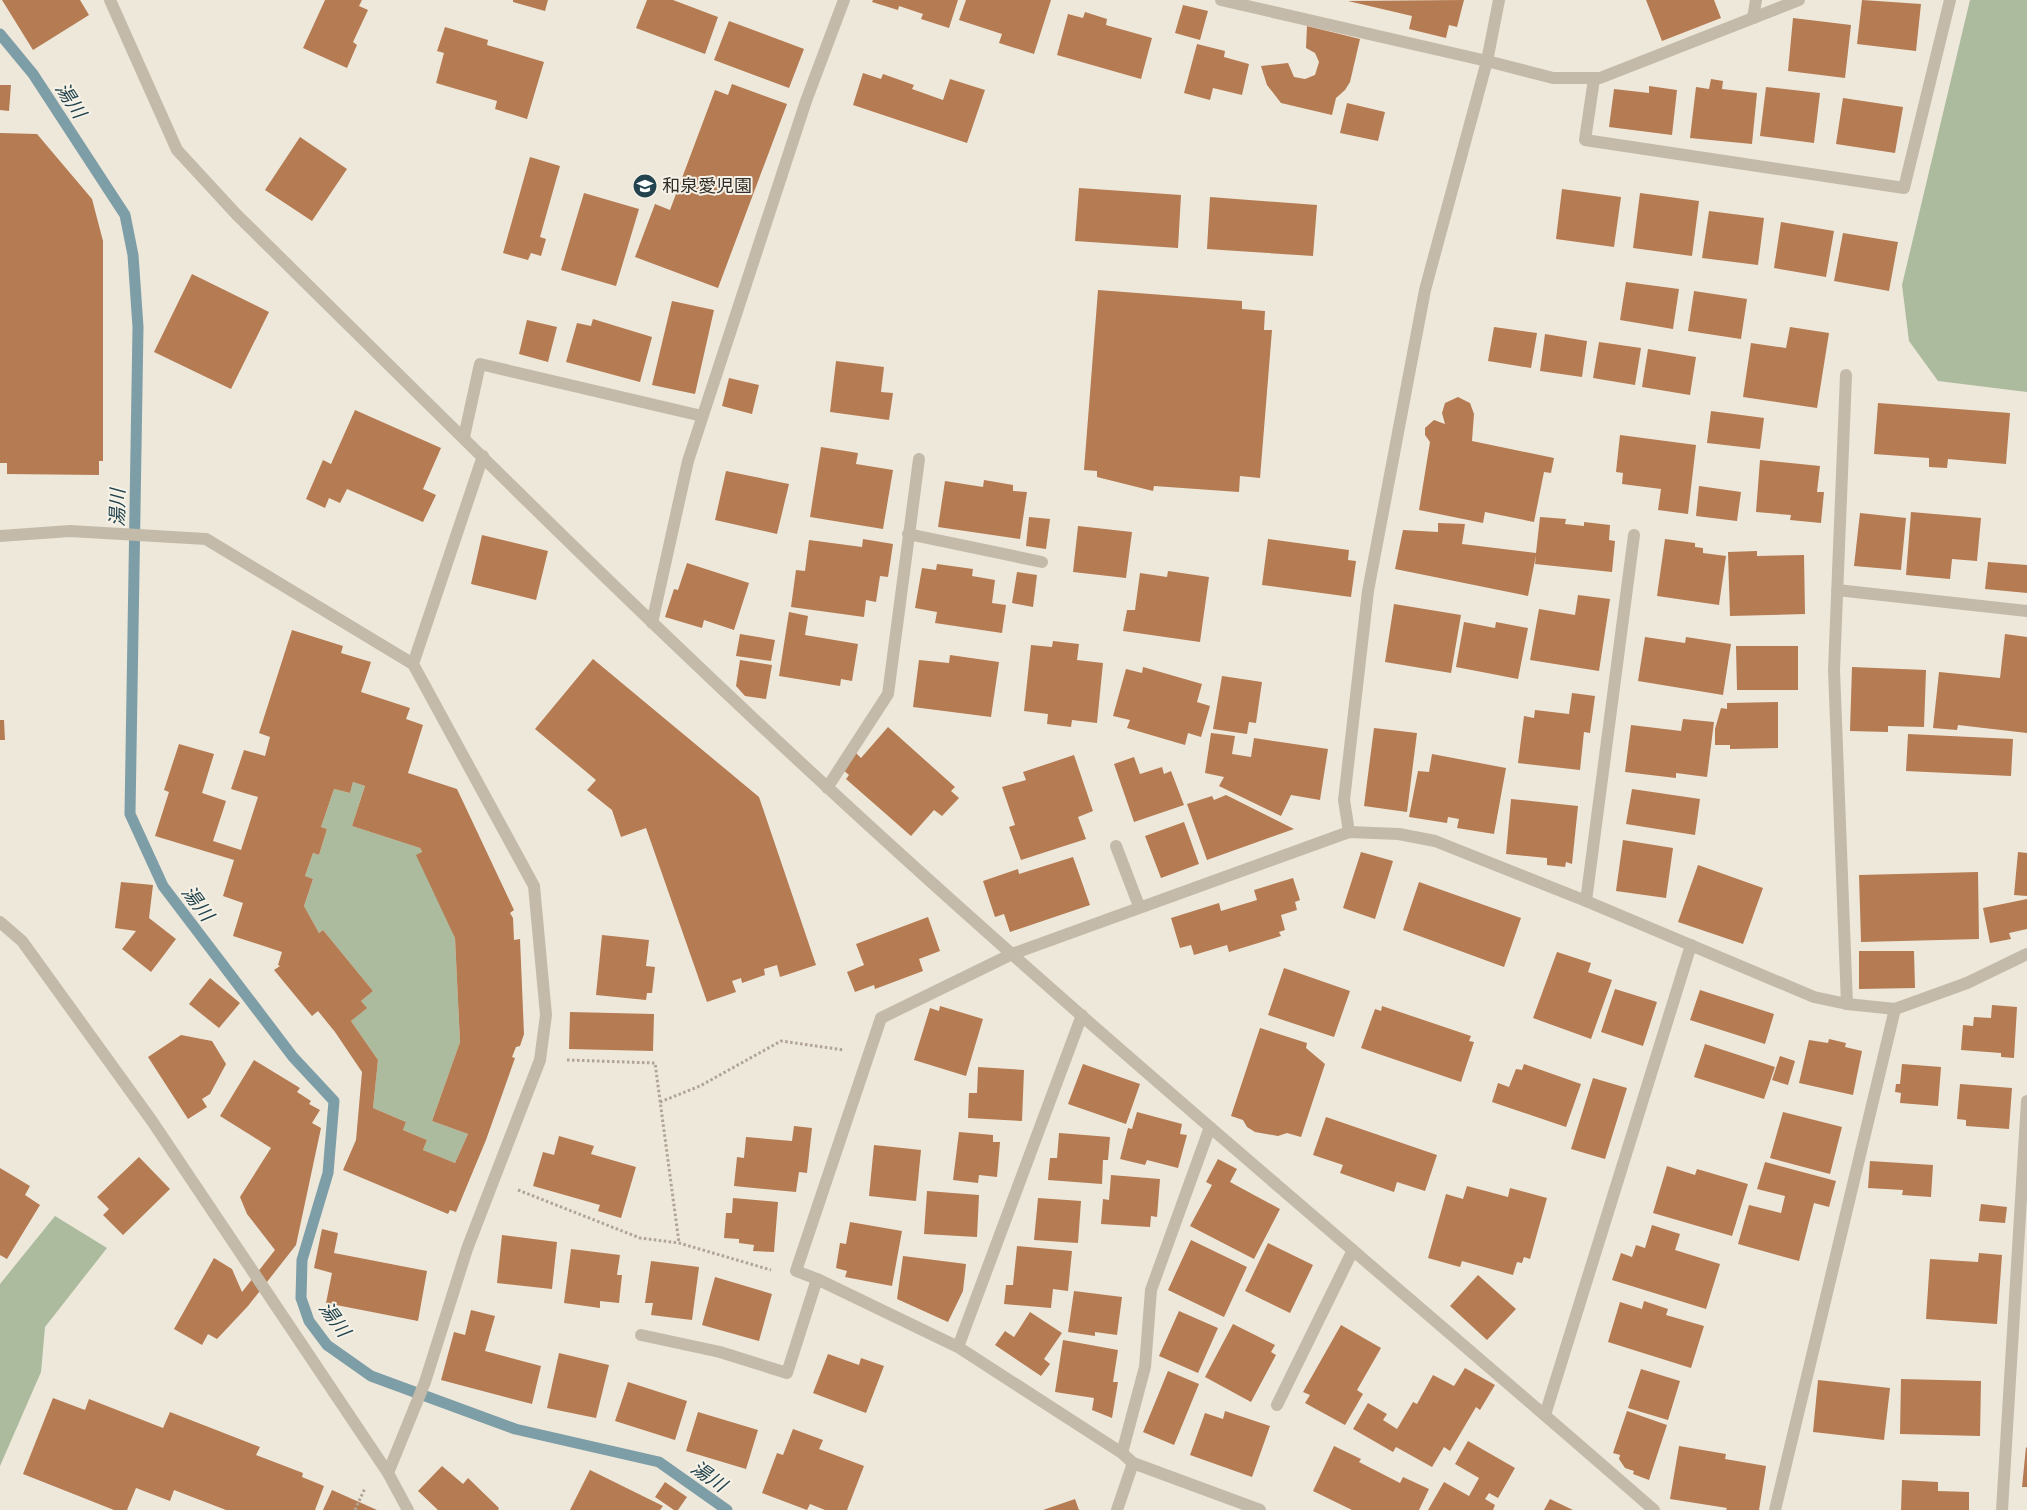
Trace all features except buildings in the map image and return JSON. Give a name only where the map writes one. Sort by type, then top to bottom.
[{"type":"street","points":[[110,0],[177,150],[237,215],[652,623],[827,788],[1012,954],[1654,1510]]},
{"type":"street","points":[[652,623],[688,462],[702,416],[806,101],[844,0]]},
{"type":"street","points":[[1220,0],[1553,78],[1600,78],[1799,0]]},
{"type":"street","points":[[1349,832],[1344,800],[1368,591],[1425,290],[1487,62],[1499,0]]},
{"type":"street","points":[[1753,18],[1756,0]]},
{"type":"street","points":[[1594,78],[1585,140],[1904,188],[1950,0]]},
{"type":"street","points":[[464,437],[480,364],[702,416]]},
{"type":"street","points":[[1846,375],[1834,670],[1846,1004]]},
{"type":"street","points":[[413,664],[482,456]]},
{"type":"street","points":[[827,788],[888,694],[919,459]]},
{"type":"street","points":[[0,536],[70,531],[206,539],[413,664],[534,886],[546,1014],[540,1060],[467,1249],[424,1382],[388,1473]]},
{"type":"street","points":[[908,534],[1042,562]]},
{"type":"street","points":[[1586,901],[1634,535]]},
{"type":"street","points":[[1837,590],[2027,611]]},
{"type":"street","points":[[1260,1510],[1133,1463],[1122,1453],[958,1347],[818,1279],[796,1271],[881,1018],[1012,954],[1139,906],[1349,832],[1400,834],[1435,841],[1586,901],[1814,996],[1846,1004],[1895,1009],[1967,983],[2027,954]]},
{"type":"street","points":[[1116,846],[1139,906]]},
{"type":"street","points":[[0,922],[22,941],[152,1121],[388,1473],[408,1510]]},
{"type":"street","points":[[1545,1415],[1692,945]]},
{"type":"street","points":[[1775,1510],[1895,1009]]},
{"type":"street","points":[[958,1347],[1082,1015]]},
{"type":"street","points":[[2002,1510],[2027,1100]]},
{"type":"street","points":[[1122,1453],[1145,1367],[1151,1290],[1210,1127]]},
{"type":"street","points":[[1277,1405],[1353,1250]]},
{"type":"street","points":[[641,1336],[720,1352],[787,1373],[818,1279]]},
{"type":"street","points":[[1117,1510],[1133,1463]]},
{"type":"path","points":[[660,1102],[700,1086],[781,1041],[869,1053]]},
{"type":"path","points":[[540,1060],[655,1063],[679,1243]]},
{"type":"path","points":[[494,1180],[640,1238],[679,1243],[780,1272],[796,1271]]},
{"type":"path","points":[[355,1510],[364,1490]]},
{"type":"green space","points":[[1970,0],[2027,0],[2027,392],[1938,381],[1909,341],[1902,285]]},
{"type":"green space","points":[[353,782],[365,786],[352,826],[420,848],[455,938],[460,1042],[432,1121],[468,1134],[455,1163],[423,1150],[427,1140],[403,1130],[406,1122],[373,1108],[378,1060],[351,1021],[366,1008],[361,1001],[373,991],[323,930],[319,933],[304,906],[313,879],[305,876],[313,853],[319,855],[327,829],[321,827],[334,789],[350,793]]},
{"type":"green space","points":[[55,1216],[107,1248],[45,1327],[41,1372],[0,1466],[0,1284]]},
{"type":"waterway","name":"湯川","points":[[0,34],[33,74],[125,215],[133,255],[138,327],[130,814],[163,886],[293,1057],[334,1101],[328,1173],[302,1260],[301,1298],[309,1321],[327,1345],[371,1376],[515,1429],[659,1462],[727,1510]]},
{"type":"place","name":"和泉愛児園","points":[[645,186]]}]
